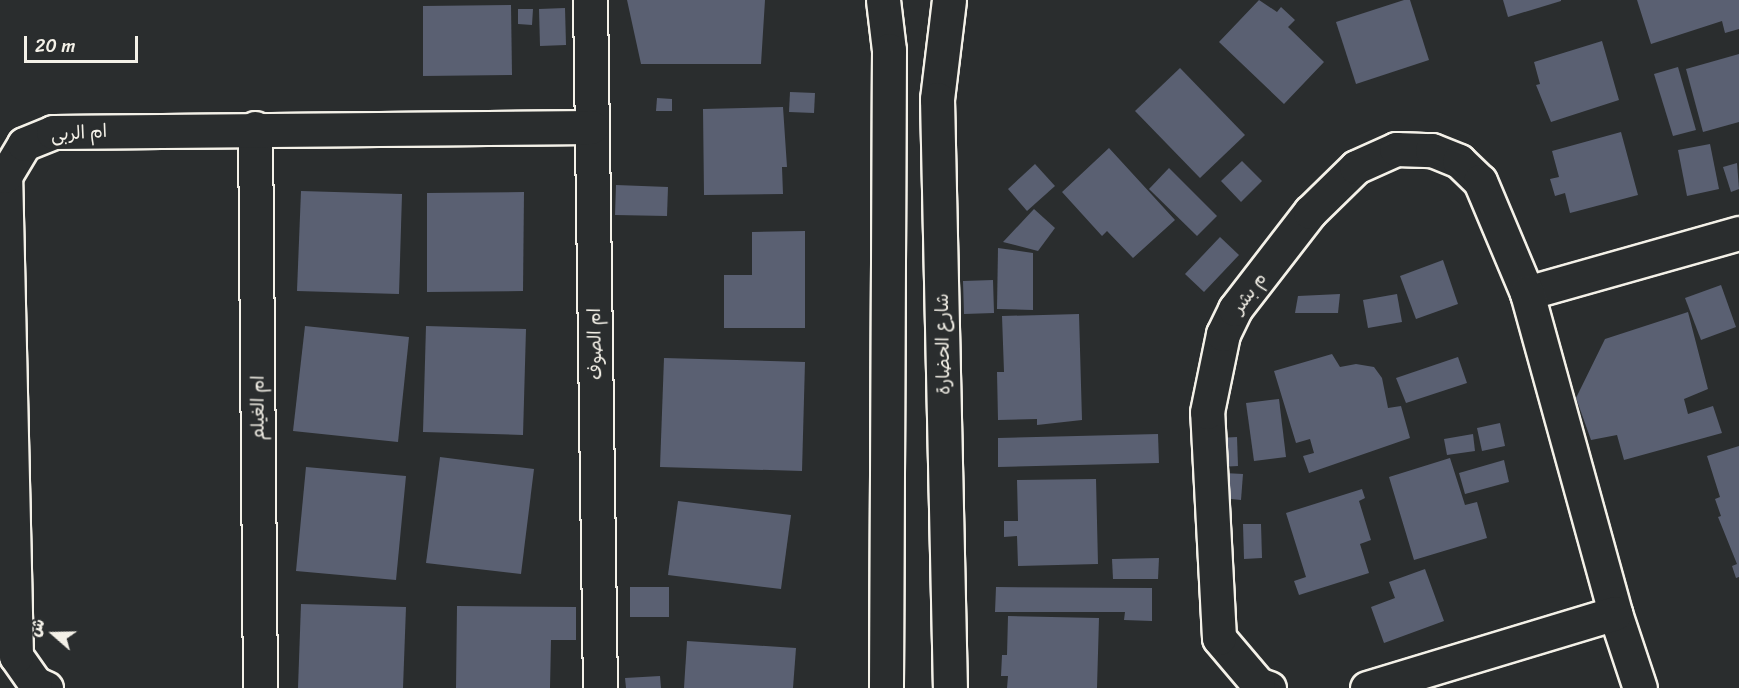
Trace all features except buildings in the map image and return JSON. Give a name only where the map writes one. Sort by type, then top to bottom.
[{"type":"street","name":"ام الصوف","points":[[590,0],[600,688]]},
{"type":"street","points":[[883,0],[889,50],[886,688]]},
{"type":"street","name":"شارع الحضارة","points":[[950,0],[937,99],[950,688]]},
{"type":"street","name":"ام الربى","points":[[46,688],[35,683],[16,656],[5,176],[24,144],[53,132],[255,128],[591,127]]},
{"type":"street","name":"ام الغيلم","points":[[255,128],[260,688]]},
{"type":"street","name":"م بشر","points":[[1269,688],[1258,684],[1219,638],[1207,412],[1222,334],[1235,309],[1317,205],[1356,167],[1396,149],[1432,150],[1459,161],[1480,181],[1527,293],[1615,613],[1640,688]]},
{"type":"street","points":[[1527,293],[1739,233]]},
{"type":"street","points":[[1367,688],[1615,613]]}]
